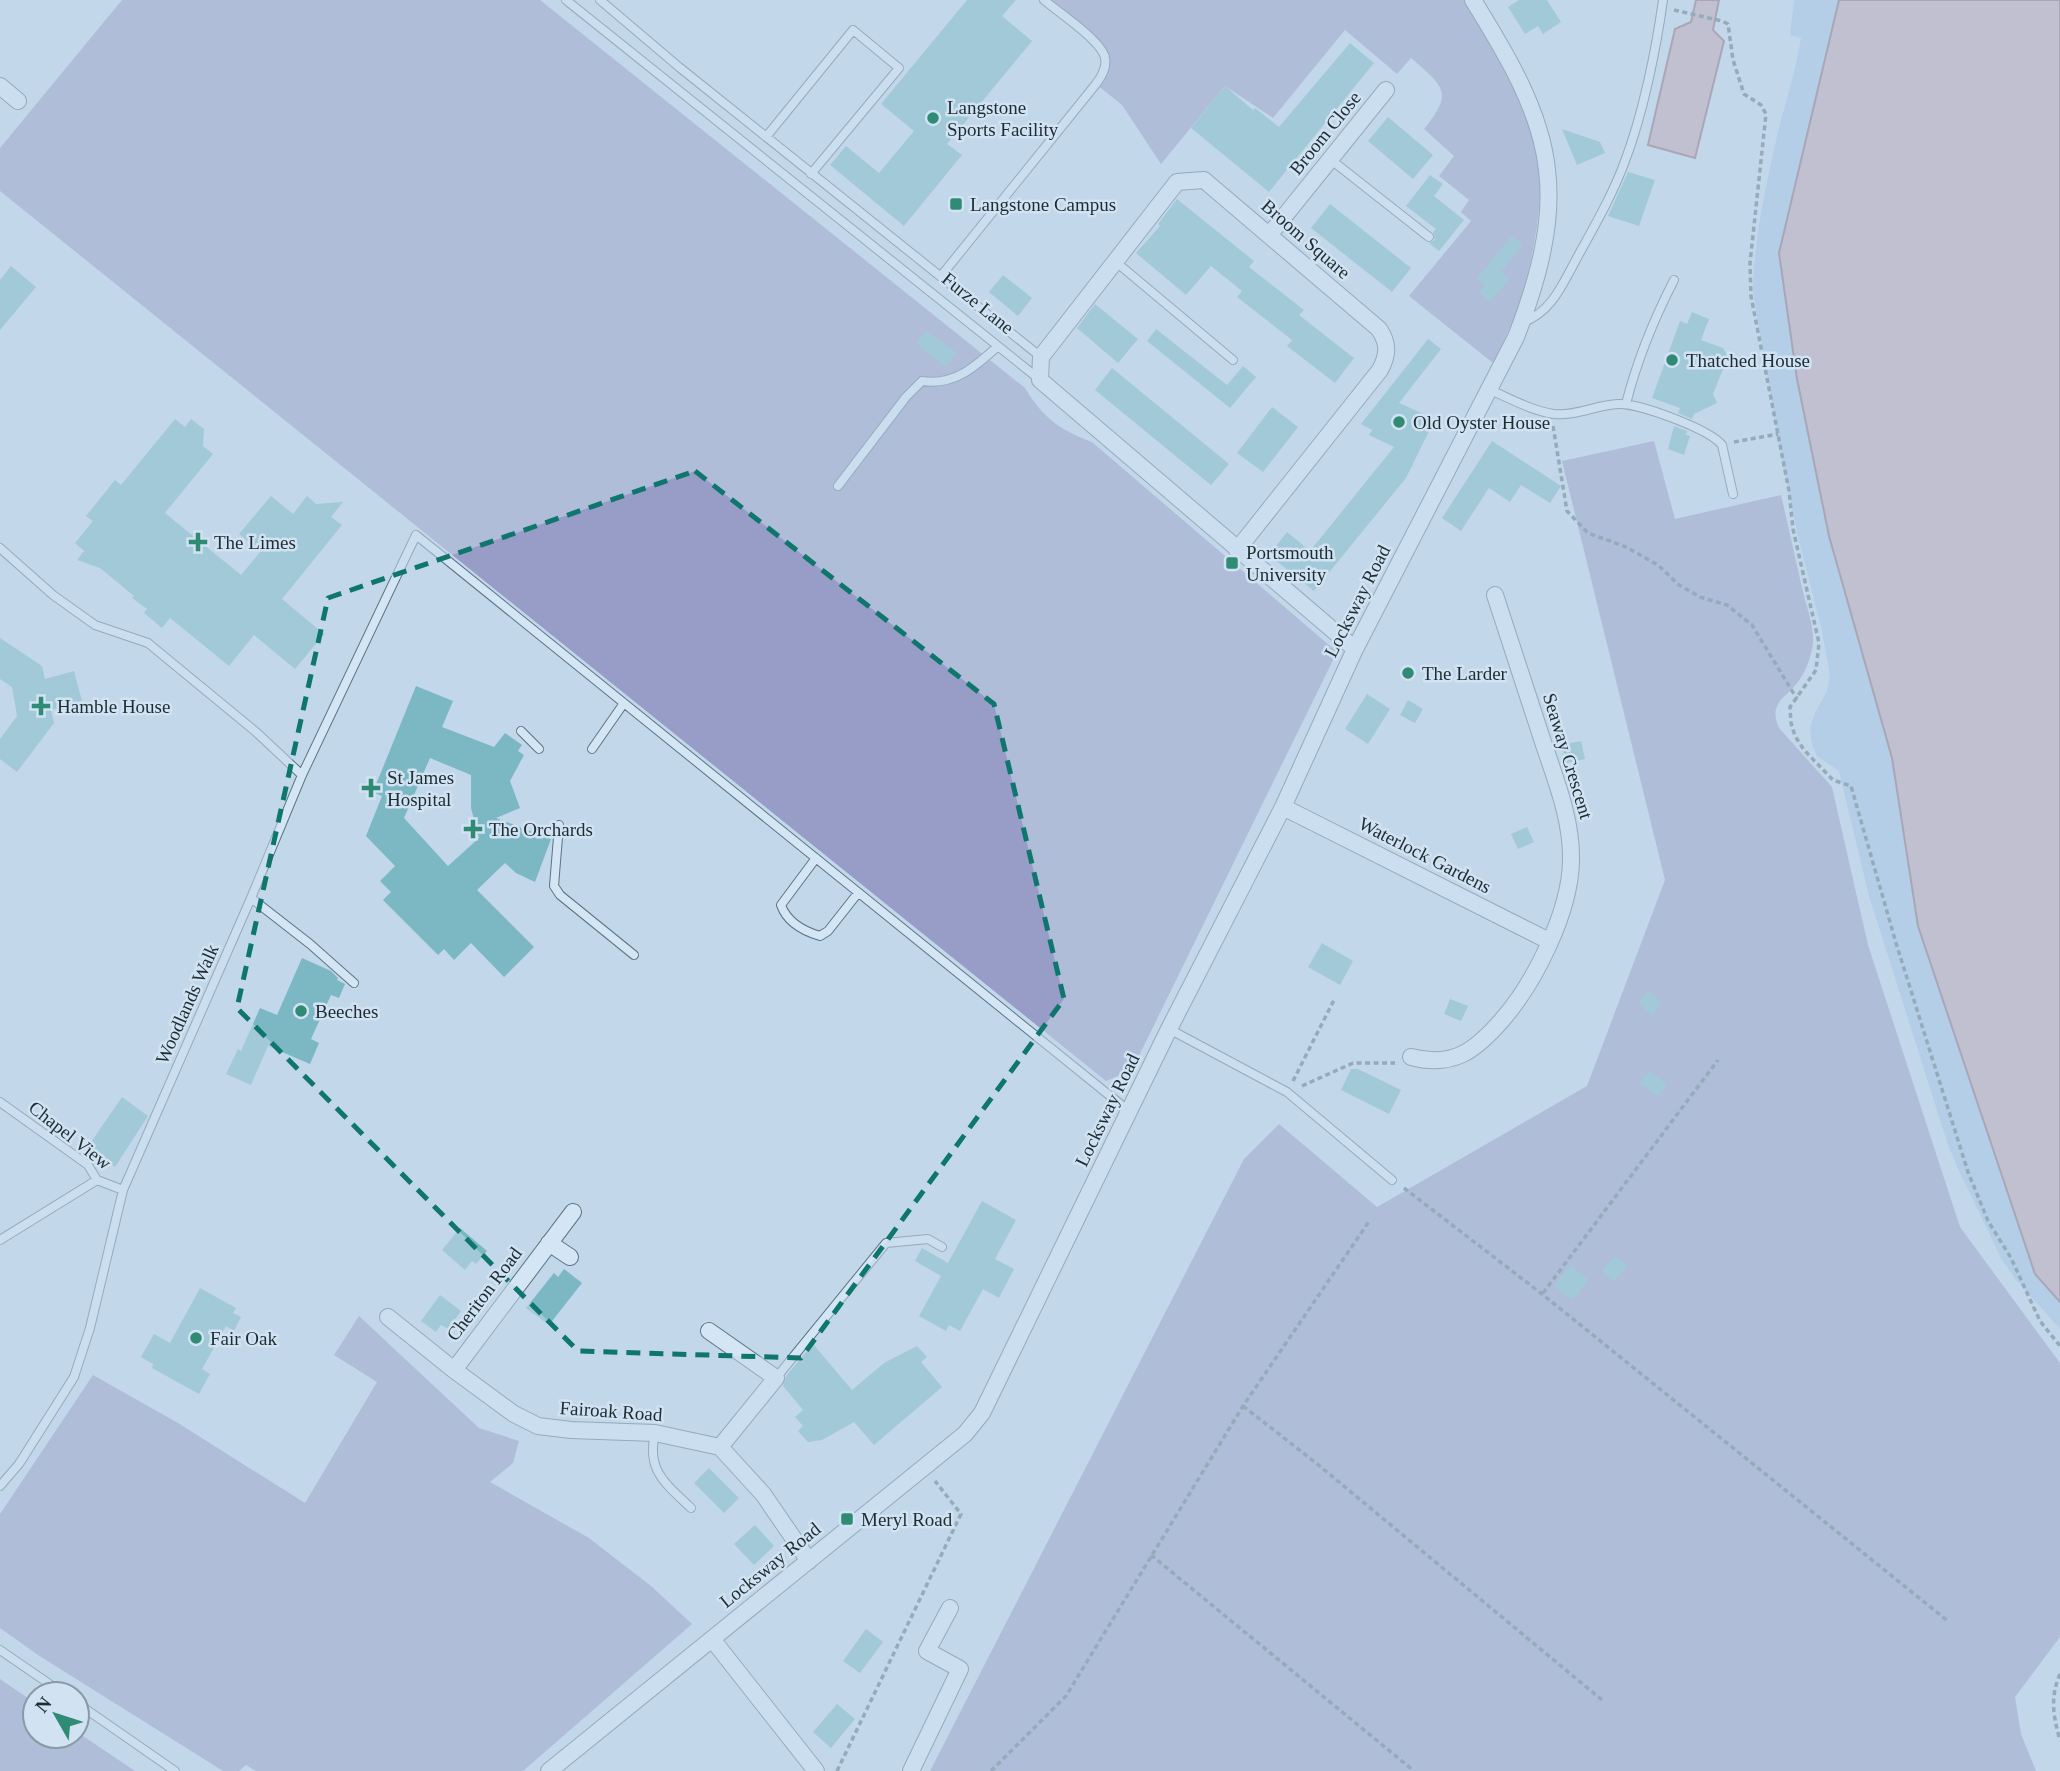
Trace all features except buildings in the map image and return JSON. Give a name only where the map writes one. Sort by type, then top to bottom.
[{"type":"street","name":"Locksway Road","points":[[550,1771],[924,1468],[965,1434],[982,1413],[1168,1030],[1283,807],[1355,649],[1521,323],[1543,245],[1548,210],[1547,168],[1520,82],[1472,0]]},
{"type":"street","points":[[0,86],[18,101]]},
{"type":"street","name":"Broom Close","points":[[1270,234],[1386,90]]},
{"type":"street","name":"Broom Square","points":[[1041,357],[1177,182],[1204,180],[1379,329],[1386,340],[1387,357],[1380,370],[1237,550]]},
{"type":"street","points":[[1040,380],[1041,357]]},
{"type":"street","name":"Furze Lane","points":[[1040,380],[1355,649]]},
{"type":"street","name":"Seaway Crescent","points":[[1411,1057],[1445,1061],[1476,1046],[1493,1031],[1514,1005],[1534,973],[1569,886],[1571,860],[1564,808],[1496,596]]},
{"type":"street","name":"Waterlock Gardens","points":[[1283,807],[1549,941]]},
{"type":"street","name":"Cheriton Road","points":[[454,1370],[573,1212]]},
{"type":"street","name":"Cheriton Road","points":[[549,1243],[570,1257]]},
{"type":"street","name":"Fairoak Road","points":[[388,1317],[514,1414],[538,1426],[655,1433],[720,1447]]},
{"type":"street","points":[[709,1331],[776,1378],[720,1447],[763,1493],[809,1560]]},
{"type":"street","points":[[911,1771],[960,1669],[927,1651],[950,1608]]},
{"type":"street","points":[[712,1639],[816,1771]]},
{"type":"lane","name":"Furze Lane","points":[[566,0],[1040,380]]},
{"type":"lane","points":[[600,0],[811,174],[1041,357]]},
{"type":"lane","points":[[941,276],[1096,84],[1104,69],[1106,60],[1100,47],[1044,0]]},
{"type":"lane","points":[[1521,323],[1536,318],[1543,312],[1559,290],[1607,202],[1625,162],[1656,46],[1663,0]]},
{"type":"lane","points":[[766,137],[853,30],[900,68],[811,174]]},
{"type":"lane","points":[[1330,159],[1429,237]]},
{"type":"lane","points":[[1116,262],[1233,360]]},
{"type":"lane","points":[[1626,404],[1636,363],[1674,280]]},
{"type":"lane","points":[[838,486],[906,397],[922,381],[949,382],[968,371],[998,346]]},
{"type":"lane","points":[[1488,389],[1551,413],[1575,413],[1626,404],[1643,407],[1699,429],[1722,445],[1733,494]]},
{"type":"lane","name":"Woodlands Walk","points":[[0,1486],[19,1464],[74,1377],[90,1328],[123,1190],[302,775],[416,535],[624,703]]},
{"type":"lane","points":[[0,548],[53,595],[94,625],[148,643],[256,732],[302,775]]},
{"type":"lane","points":[[592,749],[624,703],[1130,1112]]},
{"type":"lane","points":[[521,732],[539,749]]},
{"type":"lane","points":[[559,825],[554,886],[560,895],[634,955]]},
{"type":"lane","points":[[816,858],[781,905],[784,915],[805,932],[820,936],[828,931],[858,893]]},
{"type":"lane","points":[[251,898],[354,983]]},
{"type":"lane","points":[[1168,1030],[1287,1092],[1392,1180]]},
{"type":"lane","name":"Chapel View","points":[[0,1102],[88,1165],[97,1180],[123,1190]]},
{"type":"lane","points":[[0,1240],[97,1180]]},
{"type":"lane","points":[[776,1378],[886,1243],[928,1239],[942,1247]]},
{"type":"lane","points":[[655,1433],[651,1449],[656,1469],[663,1480],[691,1508]]},
{"type":"lane","points":[[0,1650],[44,1680]]},
{"type":"lane","points":[[91,1713],[175,1771]]},
{"type":"path","points":[[1685,12],[1728,24],[1733,60],[1744,94],[1760,105],[1766,114],[1750,263],[1751,296],[1789,491],[1793,528],[1819,643],[1816,670],[1790,708],[1791,723],[1800,743],[1833,780],[1851,786],[1896,943],[1973,1184],[1988,1221],[2011,1258],[2040,1321],[2060,1346]]},
{"type":"path","points":[[1551,413],[1567,510],[1588,533],[1626,547],[1658,565],[1679,585],[1700,597],[1727,605],[1752,625],[1797,698]]},
{"type":"path","points":[[1722,445],[1777,434]]},
{"type":"path","points":[[1287,1092],[1335,998]]},
{"type":"path","points":[[1287,1092],[1353,1063],[1395,1063],[1411,1057]]},
{"type":"path","points":[[1542,1294],[1718,1060]]},
{"type":"path","points":[[1392,1180],[1542,1294],[1950,1622]]},
{"type":"path","points":[[991,1771],[1066,1696],[1243,1406],[1370,1220]]},
{"type":"path","points":[[1243,1406],[1316,1462],[1602,1700]]},
{"type":"path","points":[[837,1771],[961,1514],[924,1468]]},
{"type":"path","points":[[1151,1555],[1414,1771]]},
{"type":"path","points":[[2060,1674],[2055,1685],[2052,1709],[2060,1740]]},
{"type":"highlighted area","points":[[695,471],[994,704],[1064,999],[801,1358],[578,1351],[237,1008],[328,598]]},
{"type":"shaded area","points":[[122,0],[540,0],[1025,388],[1053,422],[1092,442],[1337,652],[1132,1070],[1106,1081],[0,191],[0,148]]},
{"type":"shaded area","points":[[1044,0],[1464,0],[1518,92],[1533,132],[1540,171],[1538,214],[1526,282],[1513,320],[1493,363],[1409,296],[1471,221],[1461,212],[1469,200],[1439,176],[1454,156],[1424,129],[1439,106],[1441,90],[1438,83],[1411,58],[1397,74],[1345,30],[1273,118],[1225,86],[1161,164],[1122,105],[1096,84],[1101,77],[1104,53]]},
{"type":"shaded area","points":[[1696,0],[1719,0],[1713,30],[1724,41],[1695,158],[1648,145],[1675,29],[1691,22]]},
{"type":"shaded area","points":[[1839,0],[2060,0],[2060,1302],[2035,1274],[1918,926],[1892,758],[1829,536],[1797,379],[1779,253]]},
{"type":"shaded area","points":[[1654,441],[1675,519],[1781,495],[1811,622],[1813,643],[1804,672],[1777,706],[1776,719],[1779,728],[1832,787],[1868,945],[1960,1227],[2060,1363],[2060,1637],[2015,1697],[2021,1734],[2036,1771],[930,1771],[1244,1159],[1279,1124],[1377,1207],[1587,1086],[1665,880],[1562,461]]},
{"type":"shaded area","points":[[359,1316],[479,1428],[519,1441],[513,1463],[490,1482],[589,1538],[651,1586],[692,1624],[523,1771],[256,1771],[246,1765],[239,1771],[223,1771],[91,1688],[91,1680],[78,1680],[0,1628],[0,1514],[93,1375],[178,1423],[305,1503],[377,1382],[334,1355]]},
{"type":"shaded area","points":[[0,1679],[21,1693],[21,1750],[91,1750],[91,1741],[135,1771],[0,1771]]},
{"type":"sand","points":[[1794,0],[1861,0],[2060,1292],[2060,1329],[2016,1280],[2002,1260],[1948,1145],[1869,896],[1839,771],[1817,756],[1812,744],[1810,728],[1827,691],[1830,675],[1780,452],[1753,292],[1758,232],[1765,192],[1801,38],[1790,35]]},
{"type":"place","name":"Langstone Sports Facility","points":[[933,118]]},
{"type":"place","name":"Langstone Campus","points":[[956,204]]},
{"type":"place","name":"Thatched House","points":[[1672,360]]},
{"type":"place","name":"Old Oyster House","points":[[1399,422]]},
{"type":"place","name":"The Limes","points":[[198,542]]},
{"type":"place","name":"Portsmouth University","points":[[1232,563]]},
{"type":"place","name":"The Larder","points":[[1408,673]]},
{"type":"place","name":"Hamble House","points":[[41,706]]},
{"type":"place","name":"St James Hospital","points":[[371,788]]},
{"type":"place","name":"The Orchards","points":[[473,829]]},
{"type":"place","name":"Beeches","points":[[301,1011]]},
{"type":"place","name":"Fair Oak","points":[[196,1338]]},
{"type":"place","name":"Meryl Road","points":[[847,1519]]}]
